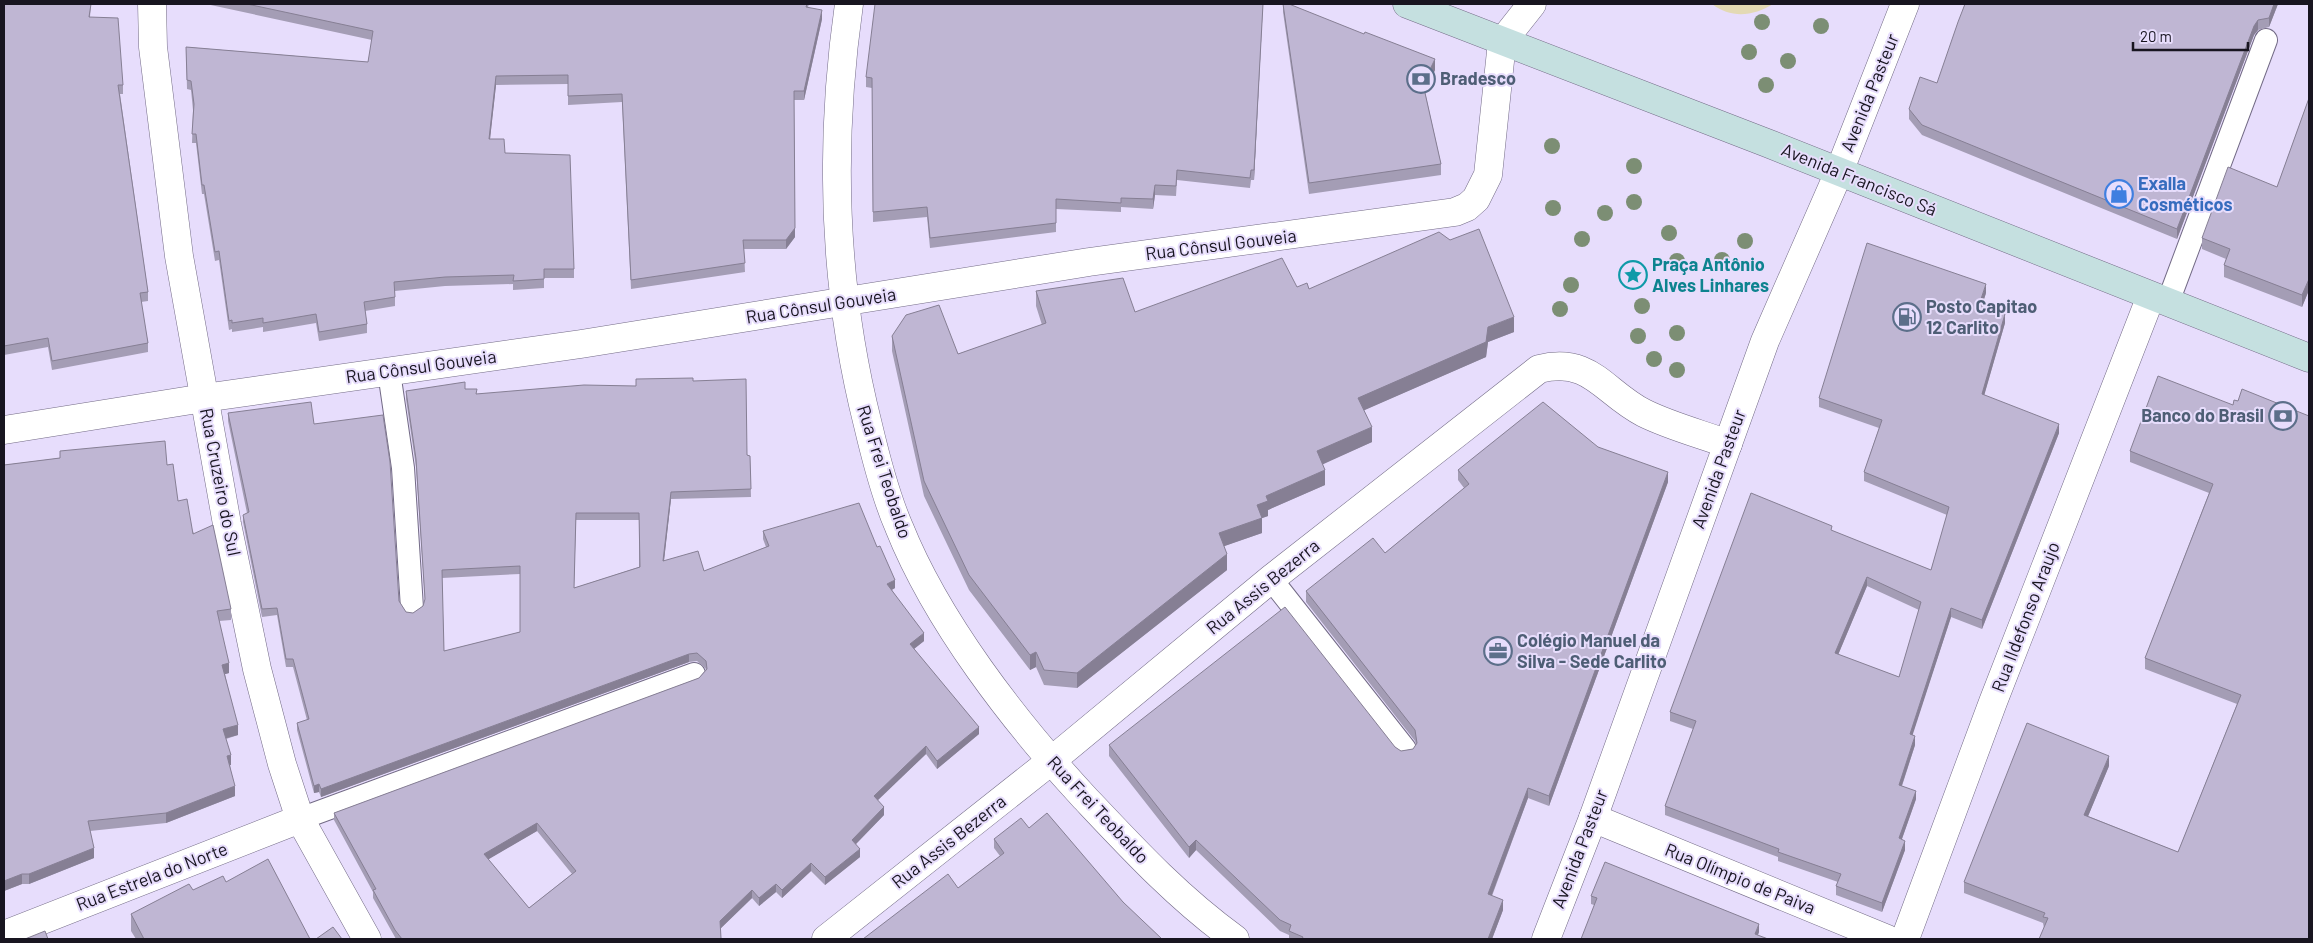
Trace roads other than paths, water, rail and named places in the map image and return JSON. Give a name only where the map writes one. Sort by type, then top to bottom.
[{"type":"main road","name":"Avenida Francisco Sá","points":[[1407,4],[2309,358]]},
{"type":"street","name":"Rua Cruzeiro do Sul","points":[[152,4],[152,47],[178,256],[227,524],[257,669],[282,764],[300,819],[367,939]]},
{"type":"street","name":"Rua Frei Teobaldo","points":[[849,4],[837,144],[837,224],[844,303],[857,382],[875,454],[898,527],[925,582],[979,669],[1051,761],[1182,899],[1235,939]]},
{"type":"street","points":[[1502,42],[1532,4]]},
{"type":"street","name":"Avenida Pasteur","points":[[1546,939],[1593,818],[1765,341],[1839,172],[1905,4]]},
{"type":"street","name":"Rua Cônsul Gouveia","points":[[4,430],[204,398],[581,344],[1089,262],[1455,212],[1467,207],[1476,199],[1488,175],[1502,42]]},
{"type":"street","name":"Rua Ildefonso Araujo","points":[[1905,939],[1993,702],[2159,299]]},
{"type":"street","name":"Rua Assis Bezerra","points":[[826,939],[1051,761],[1271,579],[1539,369],[1558,365],[1582,369],[1644,413],[1728,444]]},
{"type":"street","name":"Rua Olímpio de Paiva","points":[[1593,818],[1887,939]]},
{"type":"street","name":"Rua Estrela do Norte","points":[[4,935],[300,819]]},
{"type":"lane","points":[[2159,299],[2266,40]]},
{"type":"lane","points":[[389,372],[403,468],[412,608]]},
{"type":"lane","points":[[1271,579],[1405,749]]},
{"type":"lane","points":[[300,819],[694,674]]},
{"type":"place","name":"Bradesco","points":[[1421,79]]},
{"type":"place","name":"Exalla Cosméticos","points":[[2119,194]]},
{"type":"place","name":"Praça Antônio Alves Linhares","points":[[1633,275]]},
{"type":"place","name":"Posto Capitao 12 Carlito","points":[[1907,317]]},
{"type":"place","name":"Banco do Brasil","points":[[2283,416]]},
{"type":"place","name":"Colégio Manuel da Silva - Sede Carlito","points":[[1498,651]]}]
